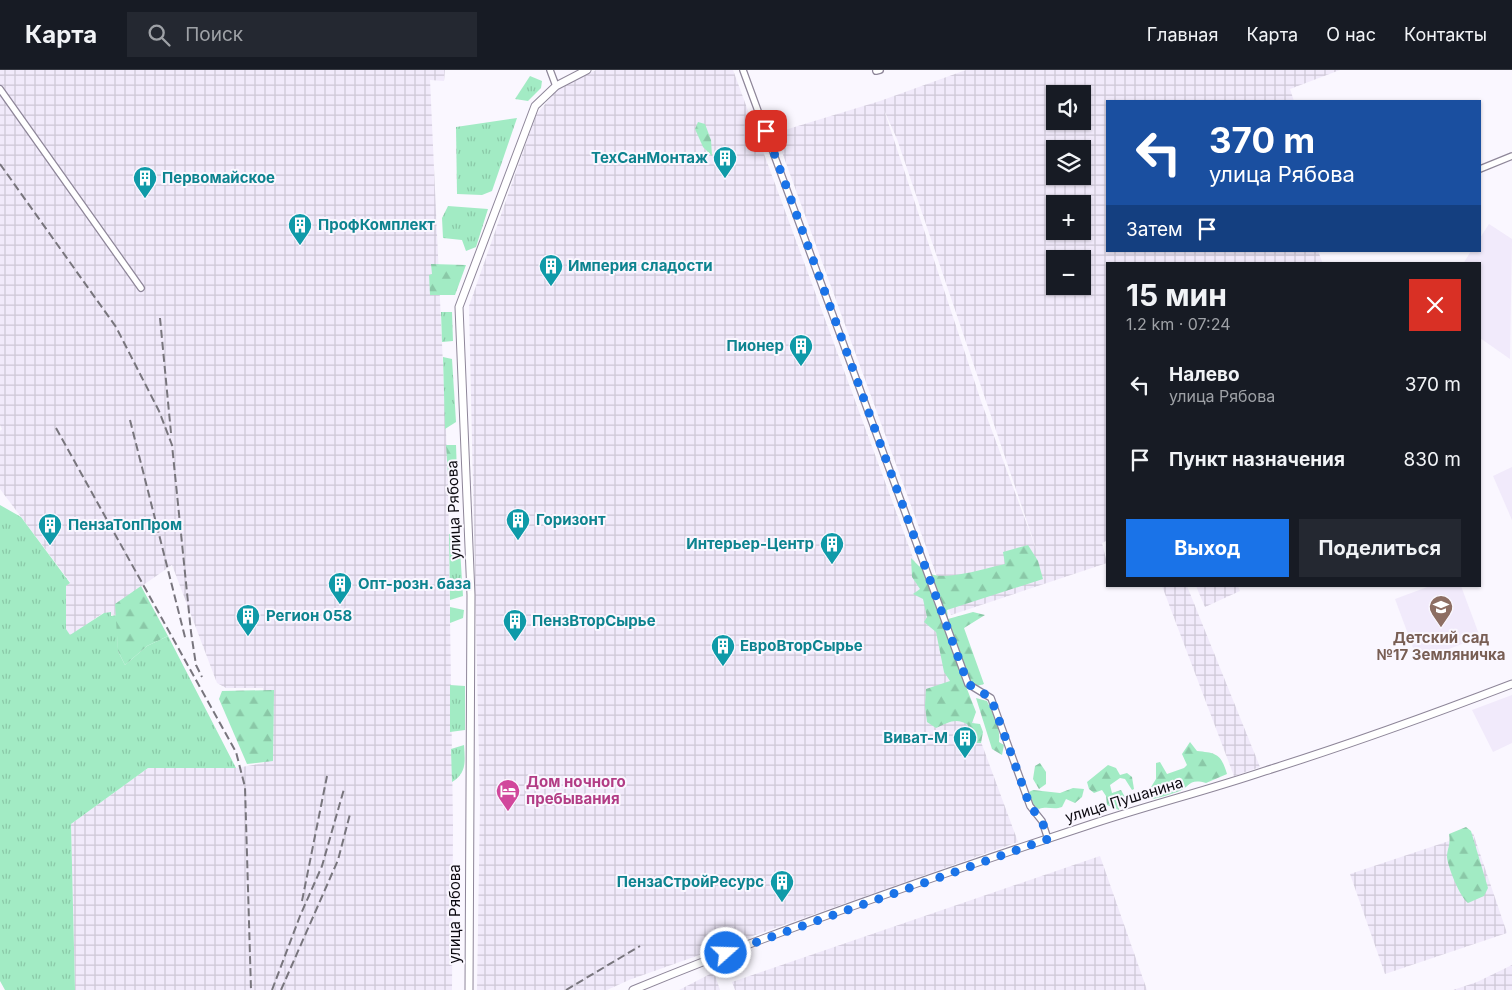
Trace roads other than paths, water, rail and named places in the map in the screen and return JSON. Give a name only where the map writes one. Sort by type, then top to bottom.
[{"type":"street","points":[[550,70],[556,86]]},
{"type":"street","name":"улица Рябова","points":[[469,990],[470,595],[459,307],[535,106],[556,86],[587,70]]},
{"type":"street","points":[[743,70],[968,684],[991,698],[1030,806],[1042,821],[1048,839]]},
{"type":"street","points":[[0,89],[141,288]]},
{"type":"street","points":[[1481,169],[1512,156]]},
{"type":"street","name":"улица Пушанина","points":[[633,990],[692,966],[863,903],[1145,806],[1265,772],[1512,684]]},
{"type":"railway","points":[[0,164],[116,327],[159,411],[172,445],[191,632],[196,665],[202,677]]},
{"type":"railway","points":[[160,318],[171,433]]},
{"type":"railway","points":[[130,420],[186,641]]},
{"type":"railway","points":[[56,428],[236,752],[245,787],[251,990]]},
{"type":"railway","points":[[302,901],[327,776]]},
{"type":"railway","points":[[272,990],[300,916],[322,866],[344,789]]},
{"type":"railway","points":[[281,990],[338,860],[350,814]]},
{"type":"railway","points":[[566,990],[640,946]]},
{"type":"place","name":"ТехСанМонтаж","points":[[725,179]]},
{"type":"place","name":"Первомайское","points":[[145,199]]},
{"type":"place","name":"ПрофКомплект","points":[[300,246]]},
{"type":"place","name":"Империя сладости","points":[[551,287]]},
{"type":"place","name":"Пионер","points":[[801,367]]},
{"type":"place","name":"Горизонт","points":[[518,541]]},
{"type":"place","name":"ПензаТопПром","points":[[50,546]]},
{"type":"place","name":"Интерьер-Центр","points":[[832,565]]},
{"type":"place","name":"Опт-розн. база","points":[[340,605]]},
{"type":"place","name":"Детский сад №17 Земляничка","points":[[1441,628]]},
{"type":"place","name":"Регион 058","points":[[248,637]]},
{"type":"place","name":"ПензВторСырье","points":[[515,642]]},
{"type":"place","name":"ЕвроВторСырье","points":[[723,667]]},
{"type":"place","name":"Виват-М","points":[[965,759]]},
{"type":"place","name":"Дом ночного пребывания","points":[[508,812]]},
{"type":"place","name":"ПензаСтройРесурс","points":[[782,903]]}]
